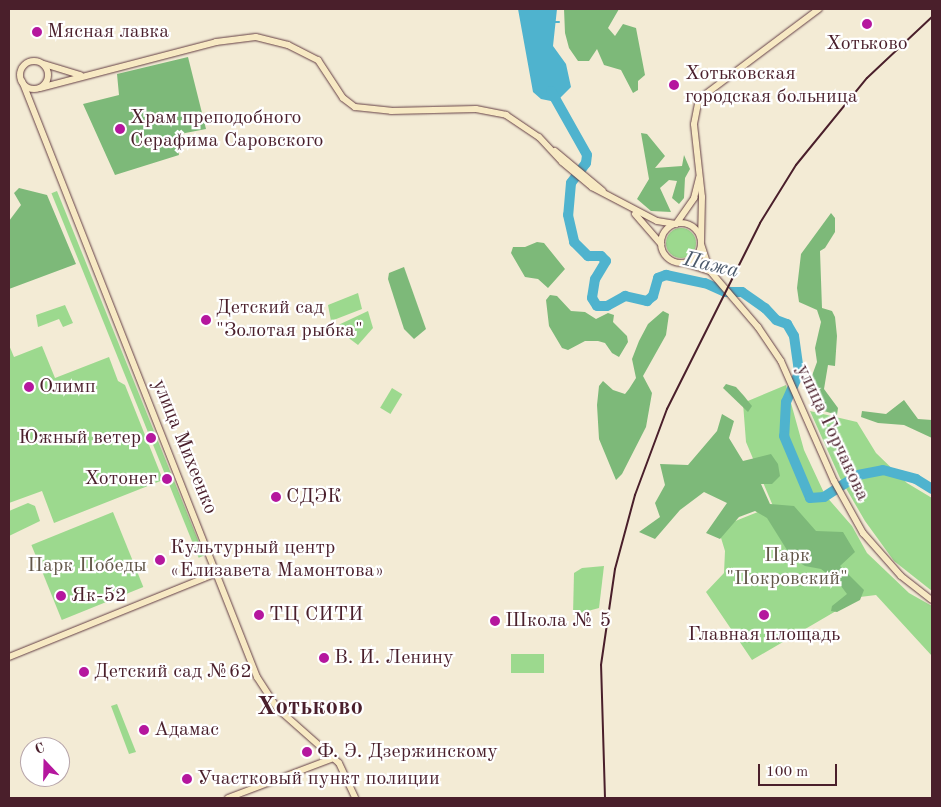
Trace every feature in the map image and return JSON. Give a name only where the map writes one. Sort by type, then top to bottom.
[{"type":"street","points":[[682,263],[695,257],[701,242],[699,178],[694,118],[700,99],[819,9]]},
{"type":"street","points":[[86,75],[42,64],[27,64],[21,74],[22,81],[28,88],[39,89],[86,75],[229,39],[266,39],[300,49],[318,60],[346,101],[354,107],[392,110],[489,111],[516,120],[605,194],[631,210],[657,221],[692,227],[701,242],[710,272]]},
{"type":"street","points":[[32,106],[31,98],[48,75],[42,64]]},
{"type":"street","name":"улица Михеенко","points":[[22,81],[217,573],[268,696],[334,758],[346,773],[355,798]]},
{"type":"street","points":[[661,244],[665,232],[676,224],[694,198],[699,178]]},
{"type":"street","points":[[631,210],[661,244],[670,260],[710,272]]},
{"type":"street","name":"улица Горчакова","points":[[710,272],[750,317],[790,378],[841,496],[876,549],[901,576],[932,600]]},
{"type":"street","points":[[9,657],[217,573]]},
{"type":"street","points":[[228,798],[334,758]]},
{"type":"green space","points":[[564,9],[619,9],[608,28],[615,36],[623,24],[636,28],[645,75],[638,81],[638,90],[633,93],[621,70],[604,65],[597,49],[589,61],[578,61],[569,48],[565,33]]},
{"type":"green space","points":[[188,57],[206,129],[175,135],[179,155],[115,175],[83,104],[119,95],[117,74]]},
{"type":"green space","points":[[641,133],[647,134],[665,156],[655,168],[682,166],[684,155],[690,169],[685,178],[684,198],[679,204],[672,198],[677,181],[669,180],[660,188],[671,212],[651,211],[637,199],[649,179]]},
{"type":"green space","points":[[19,188],[47,195],[76,264],[9,289],[9,221],[21,205],[14,193]]},
{"type":"green space","points":[[57,191],[204,555],[199,558],[51,193]]},
{"type":"green space","points":[[831,213],[835,218],[835,232],[825,248],[820,251],[822,308],[832,311],[835,317],[837,336],[835,366],[828,365],[824,389],[838,408],[837,415],[824,411],[814,401],[810,381],[817,362],[815,348],[821,322],[817,310],[799,302],[797,288],[801,254]]},
{"type":"green space","points":[[681,228],[687,229],[695,237],[695,249],[687,257],[681,258],[675,257],[667,249],[666,243],[667,237],[675,229]]},
{"type":"green space","points":[[537,242],[544,243],[565,269],[548,288],[538,279],[525,277],[511,253],[513,247],[525,247]]},
{"type":"green space","points":[[404,267],[426,329],[414,339],[404,329],[388,279],[389,273]]},
{"type":"green space","points":[[358,293],[362,309],[331,321],[328,305]]},
{"type":"green space","points":[[550,295],[557,296],[571,311],[585,312],[596,319],[608,313],[614,315],[613,322],[627,336],[628,342],[619,357],[612,353],[605,343],[598,341],[585,341],[568,350],[562,348],[549,326],[546,300]]},
{"type":"green space","points":[[65,305],[73,323],[63,327],[59,319],[38,327],[36,315]]},
{"type":"green space","points":[[368,311],[373,328],[358,345],[334,327]]},
{"type":"green space","points":[[663,311],[669,314],[666,335],[643,376],[652,393],[646,427],[622,474],[616,480],[599,439],[597,405],[599,386],[603,381],[613,390],[625,394],[636,378],[632,359],[639,341],[648,324]]},
{"type":"green space","points":[[9,345],[14,357],[42,346],[55,378],[109,357],[118,381],[125,385],[163,480],[54,523],[42,491],[9,503]]},
{"type":"green space","points":[[726,384],[736,387],[752,406],[748,412],[723,388]]},
{"type":"green space","name":"Парк \"Покровский\"","points":[[786,385],[804,450],[825,495],[852,526],[867,553],[909,593],[932,606],[932,656],[876,595],[860,597],[752,660],[706,592],[724,573],[725,551],[718,528],[773,506],[746,442],[743,403]]},
{"type":"green space","points":[[392,388],[402,394],[390,414],[380,408]]},
{"type":"green space","points":[[904,400],[918,419],[932,420],[932,438],[904,425],[878,423],[861,417],[862,411],[886,414]]},
{"type":"green space","points":[[810,411],[857,422],[876,453],[907,483],[932,498],[932,591],[894,561],[865,521],[840,478]]},
{"type":"green space","points":[[722,414],[734,421],[729,438],[743,461],[771,454],[778,464],[780,476],[772,484],[761,484],[770,504],[794,506],[816,531],[843,532],[855,552],[840,566],[864,590],[860,600],[837,612],[831,611],[832,606],[847,594],[838,582],[821,569],[805,566],[792,558],[767,518],[755,511],[739,517],[720,539],[706,533],[727,503],[704,492],[680,510],[655,539],[639,532],[660,517],[655,503],[665,485],[660,464],[688,465],[717,431]]},
{"type":"green space","points":[[28,503],[35,506],[40,521],[9,536],[9,511]]},
{"type":"green space","name":"Парк Победы","points":[[113,512],[143,587],[62,620],[31,545]]},
{"type":"green space","points":[[604,566],[599,608],[573,615],[574,573],[582,568]]},
{"type":"green space","points":[[511,654],[544,654],[544,673],[511,673]]},
{"type":"green space","points":[[117,704],[136,752],[129,754],[111,706]]},
{"type":"water","points":[[518,9],[557,9],[553,46],[566,64],[571,87],[556,102],[541,99],[533,92]]},
{"type":"waterway","name":"Пажа","points":[[551,91],[587,155],[586,163],[571,183],[568,215],[574,242],[588,256],[601,256],[606,261],[595,279],[592,298],[597,306],[607,306],[625,296],[647,301],[653,296],[658,278],[666,275],[705,283],[725,292],[742,292],[765,308],[776,320],[787,324],[794,336],[799,373],[786,402],[784,436],[810,498],[824,497],[858,475],[883,470],[916,479],[932,489]]},
{"type":"railway","points":[[605,798],[601,665],[615,569],[635,495],[667,409],[760,223],[796,165],[867,78],[932,17]]},
{"type":"place","name":"Хотьково","points":[[867,24]]},
{"type":"place","name":"Мясная лавка","points":[[37,32]]},
{"type":"place","name":"Хотьковская городская больница","points":[[674,85]]},
{"type":"place","name":"Храм преподобного Серафима Саровского","points":[[120,129]]},
{"type":"place","name":"Детский сад \"Золотая рыбка\"","points":[[206,320]]},
{"type":"place","name":"Олимп","points":[[29,387]]},
{"type":"place","name":"Южный ветер","points":[[151,438]]},
{"type":"place","name":"Хотонег","points":[[167,479]]},
{"type":"place","name":"СДЭК","points":[[276,497]]},
{"type":"place","name":"Культурный центр «Елизавета Мамонтова»","points":[[160,560]]},
{"type":"place","name":"Як-52","points":[[61,596]]},
{"type":"place","name":"ТЦ СИТИ","points":[[259,615]]},
{"type":"place","name":"Главная площадь","points":[[764,615]]},
{"type":"place","name":"Школа № 5","points":[[495,621]]},
{"type":"place","name":"В. И. Ленину","points":[[324,658]]},
{"type":"place","name":"Детский сад №62","points":[[84,672]]},
{"type":"place","name":"Адамас","points":[[144,730]]},
{"type":"place","name":"Ф. Э. Дзержинскому","points":[[307,752]]},
{"type":"place","name":"Участковый пункт полиции","points":[[187,779]]},
{"type":"district","name":"Хотьково","points":[[310,708]]}]
